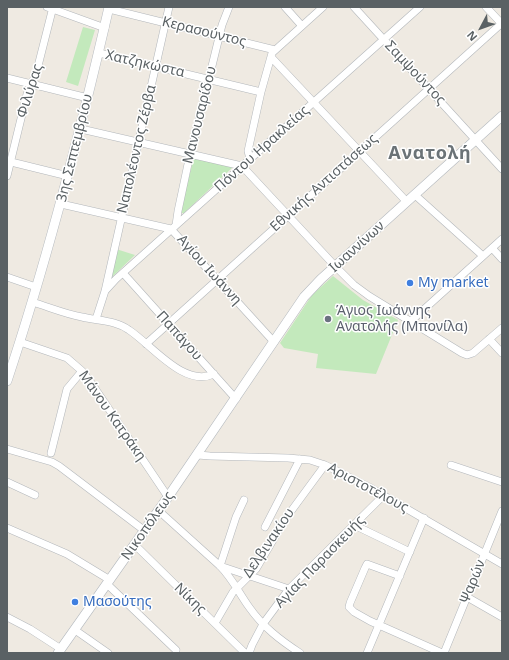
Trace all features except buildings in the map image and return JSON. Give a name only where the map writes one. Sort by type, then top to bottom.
[{"type":"main road","name":"3ης Σεπτεμβρίου","points":[[7,381],[61,204],[81,129],[109,8]]},
{"type":"main road","name":"Ιωαννίνων","points":[[236,399],[304,297],[335,266],[502,116]]},
{"type":"main road","name":"Νικοπόλεως","points":[[59,651],[145,531],[236,399]]},
{"type":"street","name":"Ναπολέοντος Ζέρβα","points":[[96,319],[105,291],[169,7]]},
{"type":"street","name":"Μανουσαρίδου","points":[[174,227],[190,154],[224,19],[229,7]]},
{"type":"street","points":[[285,7],[302,26]]},
{"type":"street","points":[[250,159],[248,151],[261,92],[271,57],[275,50],[323,7]]},
{"type":"street","name":"Σαμψούντος","points":[[354,7],[502,168]]},
{"type":"street","name":"Πόντου Ηρακλείας","points":[[105,291],[174,227],[420,7]]},
{"type":"street","points":[[486,7],[502,24]]},
{"type":"street","points":[[51,8],[105,28]]},
{"type":"street","name":"Φιλύρας","points":[[7,176],[9,161],[27,94],[38,66],[51,8]]},
{"type":"street","name":"Κερασούντος","points":[[109,8],[275,50]]},
{"type":"street","name":"Εθνικής Αντιστάσεως","points":[[146,344],[502,24]]},
{"type":"street","name":"Χατζηκώστα","points":[[99,53],[261,92]]},
{"type":"street","points":[[271,57],[406,202]]},
{"type":"street","points":[[7,78],[88,98]]},
{"type":"street","points":[[81,129],[242,166],[335,266],[364,293],[462,353],[467,355],[473,353],[502,328]]},
{"type":"street","points":[[9,161],[68,176]]},
{"type":"street","points":[[415,195],[483,256]]},
{"type":"street","name":"Αγίου Ιωάννη","points":[[61,204],[122,218],[174,227],[274,342]]},
{"type":"street","points":[[411,321],[502,239]]},
{"type":"street","points":[[492,248],[502,259]]},
{"type":"street","name":"Παπάγου","points":[[123,273],[236,399]]},
{"type":"street","points":[[7,277],[36,288]]},
{"type":"street","points":[[32,302],[74,316],[96,319],[124,327],[185,374],[201,378],[214,374]]},
{"type":"street","points":[[489,339],[502,353]]},
{"type":"street","name":"Μάνου Κατράκη","points":[[20,342],[67,358],[82,371],[168,497]]},
{"type":"street","points":[[51,453],[67,389],[82,371]]},
{"type":"street","points":[[7,449],[52,462],[59,466],[145,531]]},
{"type":"street","name":"Αριστοτέλους","points":[[198,455],[300,459],[325,465],[336,469],[384,495],[502,564]]},
{"type":"street","points":[[265,527],[300,459]]},
{"type":"street","name":"Δελβινακίου","points":[[215,623],[237,588],[250,576],[258,565],[286,518],[325,465]]},
{"type":"street","points":[[450,465],[502,482]]},
{"type":"street","points":[[7,482],[35,495]]},
{"type":"street","name":"Αγίας Παρασκευής","points":[[249,653],[263,624],[289,589],[384,495]]},
{"type":"street","points":[[220,566],[236,517],[244,500]]},
{"type":"street","points":[[159,511],[220,566],[263,624],[275,636],[300,653]]},
{"type":"street","name":"Ψαρών","points":[[443,653],[502,511]]},
{"type":"street","points":[[367,653],[424,518]]},
{"type":"street","points":[[354,525],[410,552]]},
{"type":"street","points":[[7,528],[67,554],[109,582],[176,650]]},
{"type":"street","name":"Νίκης","points":[[135,545],[245,653]]},
{"type":"street","points":[[400,576],[369,564],[364,568],[349,606],[354,612],[379,625],[443,653]]},
{"type":"street","points":[[220,566],[289,589]]},
{"type":"street","points":[[467,597],[502,617]]},
{"type":"street","points":[[7,617],[30,629],[59,651]]},
{"type":"street","points":[[75,630],[108,653]]},
{"type":"green space","points":[[83,27],[95,30],[78,86],[66,82]]},
{"type":"green space","points":[[194,157],[233,167],[184,213],[180,213]]},
{"type":"green space","points":[[116,249],[135,255],[112,277],[110,275]]},
{"type":"green space","points":[[333,276],[363,300],[398,320],[376,374],[316,368],[318,354],[284,348],[280,343],[312,295]]},
{"type":"place","name":"My market","points":[[410,283]]},
{"type":"place","name":"Άγιος Ιωάννης Ανατολής (Μπονίλα)","points":[[328,319]]},
{"type":"place","name":"Μασούτης","points":[[75,602]]},
{"type":"district","name":"Ανατολή","points":[[430,154]]}]
